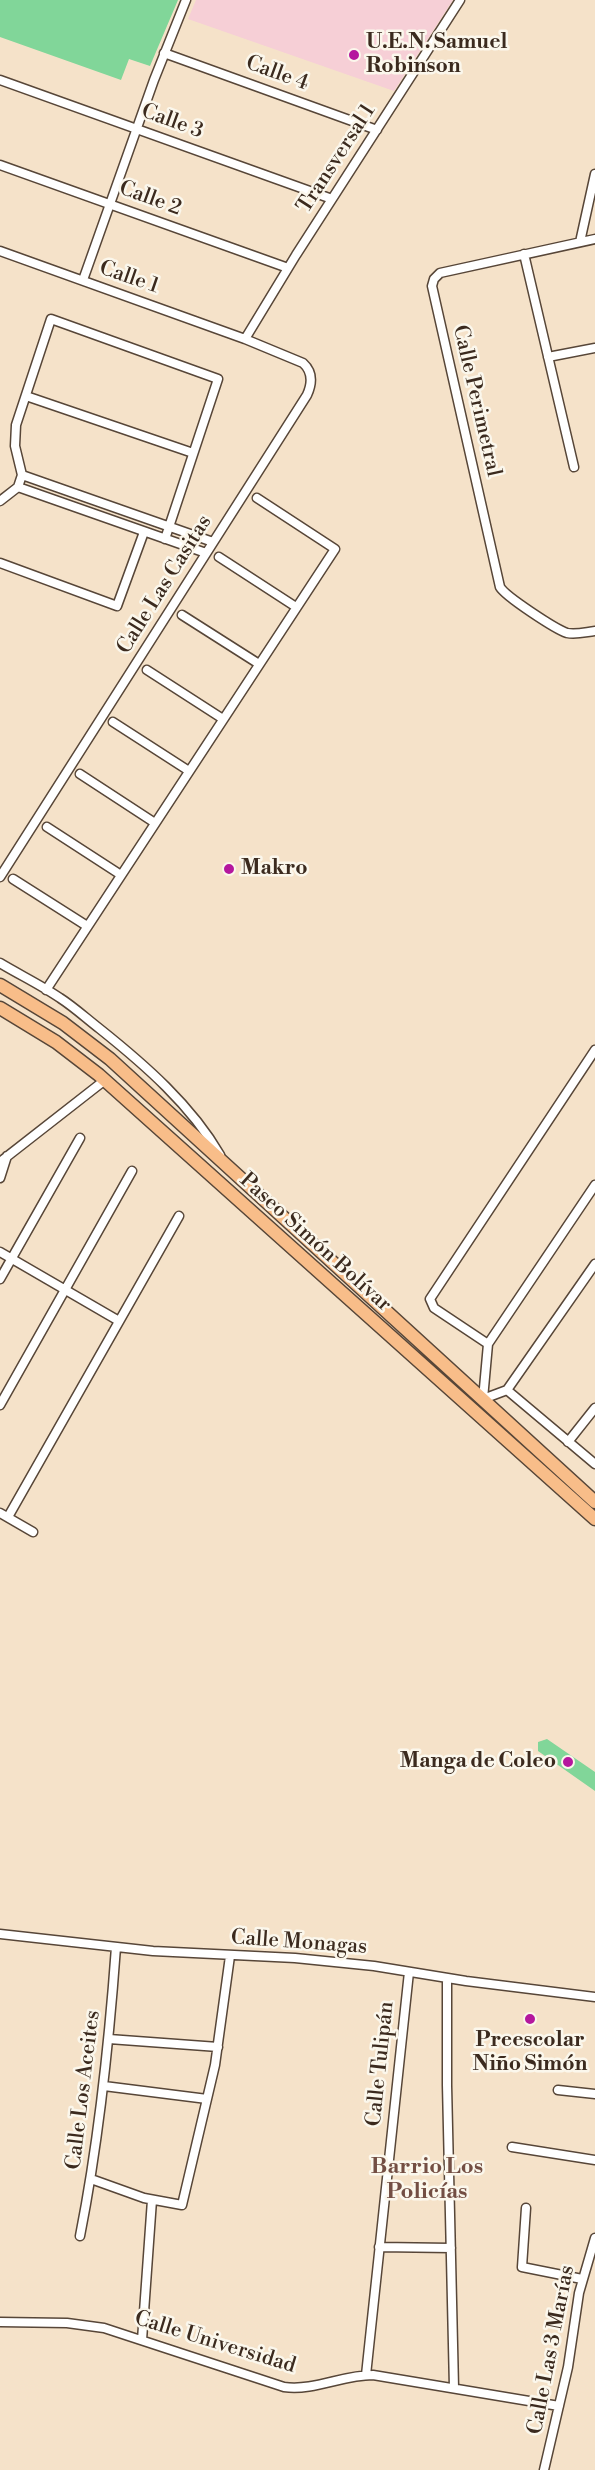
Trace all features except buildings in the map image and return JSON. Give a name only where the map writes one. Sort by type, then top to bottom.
[{"type":"main road","name":"Paseo Simón Bolívar","points":[[0,985],[63,1023],[120,1067],[595,1502]]},
{"type":"main road","name":"Paseo Simón Bolívar","points":[[0,1008],[56,1042],[105,1080],[595,1519]]},
{"type":"main road","points":[[105,1080],[120,1067]]},
{"type":"main road","points":[[472,1409],[483,1399]]},
{"type":"street","points":[[83,280],[136,129],[186,0]]},
{"type":"street","name":"Transversal 1","points":[[245,339],[460,0]]},
{"type":"street","name":"Calle 4","points":[[164,53],[377,129]]},
{"type":"street","name":"Calle 3","points":[[0,80],[332,199]]},
{"type":"street","name":"Calle 2","points":[[0,165],[288,268]]},
{"type":"street","points":[[580,242],[595,174]]},
{"type":"street","name":"Calle Perimetral","points":[[595,238],[440,273],[434,279],[432,290],[500,587],[508,596],[565,632],[581,633],[595,630]]},
{"type":"street","name":"Calle 1","points":[[0,251],[245,339]]},
{"type":"street","points":[[524,254],[574,467]]},
{"type":"street","points":[[0,501],[18,487],[22,475],[15,438],[51,320],[218,379],[165,539]]},
{"type":"street","name":"Calle Las Casitas","points":[[0,877],[307,396],[310,386],[309,370],[303,363],[262,348],[245,339]]},
{"type":"street","points":[[548,357],[595,348]]},
{"type":"street","points":[[26,396],[193,453]]},
{"type":"street","points":[[22,475],[213,542]]},
{"type":"street","points":[[18,487],[206,553]]},
{"type":"street","points":[[46,990],[335,549],[256,498]]},
{"type":"street","points":[[0,563],[117,606],[144,532]]},
{"type":"street","points":[[219,557],[297,607]]},
{"type":"street","points":[[182,615],[259,664]]},
{"type":"street","points":[[147,670],[223,719]]},
{"type":"street","points":[[113,722],[189,771]]},
{"type":"street","points":[[80,774],[155,823]]},
{"type":"street","points":[[47,827],[121,875]]},
{"type":"street","points":[[14,879],[87,926]]},
{"type":"street","name":"Paseo Simón Bolívar","points":[[0,963],[61,998],[112,1040],[164,1086],[207,1133],[221,1158]]},
{"type":"street","points":[[488,1344],[435,1308],[430,1299],[595,1050]]},
{"type":"street","points":[[0,1178],[4,1159],[105,1080]]},
{"type":"street","points":[[0,1279],[80,1138]]},
{"type":"street","points":[[0,1405],[132,1171]]},
{"type":"street","points":[[595,1185],[488,1344],[483,1399],[507,1390],[595,1264]]},
{"type":"street","points":[[33,1532],[4,1515],[179,1216]]},
{"type":"street","points":[[0,1252],[119,1321]]},
{"type":"street","points":[[507,1390],[595,1464]]},
{"type":"street","points":[[568,1442],[595,1408]]},
{"type":"street","name":"Calle Monagas","points":[[0,1934],[116,1947],[231,1956],[295,1958],[595,1997]]},
{"type":"street","name":"Calle Los Aceites","points":[[80,2236],[91,2179],[104,2086],[116,1947]]},
{"type":"street","points":[[91,2179],[152,2200],[182,2205],[218,2047],[231,1956]]},
{"type":"street","name":"Calle Tulipán","points":[[366,2375],[409,1972]]},
{"type":"street","points":[[447,1978],[454,2388]]},
{"type":"street","points":[[109,2039],[218,2047]]},
{"type":"street","points":[[104,2086],[207,2099]]},
{"type":"street","points":[[558,2090],[595,2094]]},
{"type":"street","points":[[512,2147],[595,2160]]},
{"type":"street","points":[[142,2340],[152,2200]]},
{"type":"street","points":[[526,2208],[522,2267],[582,2279]]},
{"type":"street","name":"Calle Las 3 Marías","points":[[544,2470],[560,2406],[582,2279],[595,2238]]},
{"type":"street","points":[[379,2247],[451,2248]]},
{"type":"street","name":"Calle Universidad","points":[[0,2322],[67,2322],[91,2325],[284,2387],[303,2388],[366,2375],[385,2376],[560,2406]]},
{"type":"shaded area","name":"U.E.N. Samuel Robinson","points":[[196,0],[453,0],[394,91],[188,19]]},
{"type":"green space","points":[[0,0],[178,0],[150,66],[129,59],[121,80],[0,37]]},
{"type":"green space","name":"Manga de Coleo","points":[[547,1739],[595,1772],[595,1791],[538,1751],[538,1742]]},
{"type":"place","name":"U.E.N. Samuel Robinson","points":[[354,55]]},
{"type":"place","name":"Makro","points":[[229,869]]},
{"type":"place","name":"Manga de Coleo","points":[[568,1762]]},
{"type":"place","name":"Preescolar Niño Simón","points":[[530,2019]]},
{"type":"district","name":"Barrio Los Policías","points":[[427,2180]]}]
